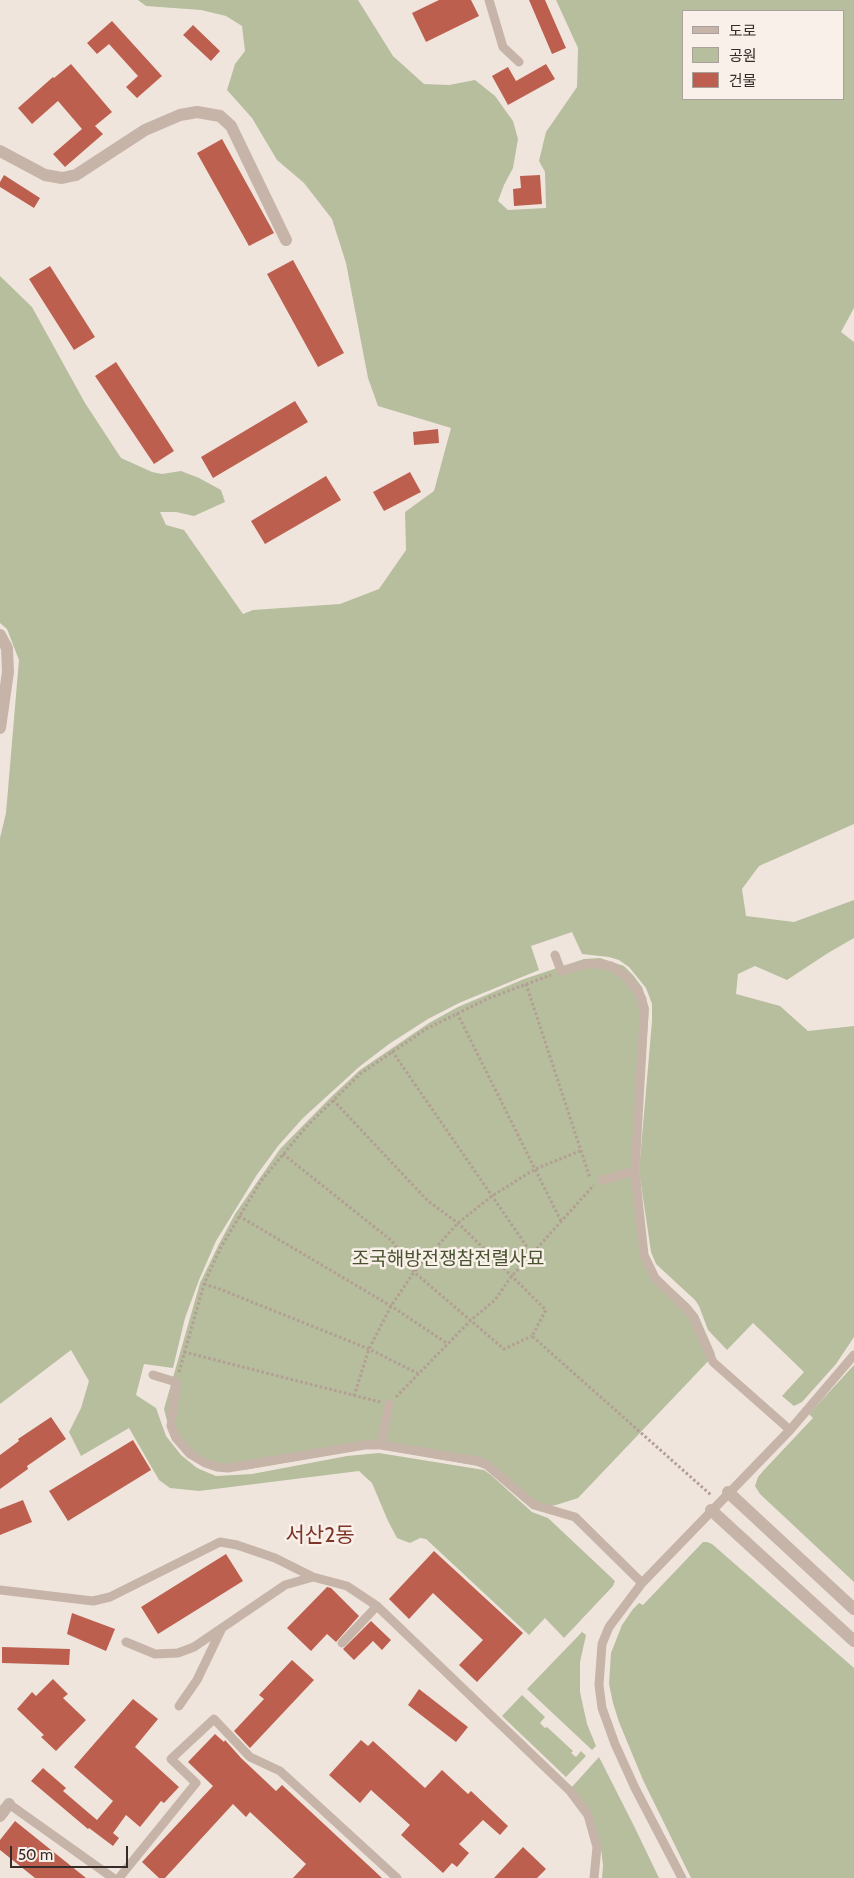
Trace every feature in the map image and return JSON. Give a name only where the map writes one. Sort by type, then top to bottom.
[{"type":"street","points":[[0,151],[45,175],[62,178],[76,175],[145,130],[180,115],[197,112],[220,116],[231,126],[286,240]]},
{"type":"street","points":[[0,635],[7,648],[8,672],[0,728]]},
{"type":"street","points":[[728,1492],[854,1609]]},
{"type":"street","points":[[715,1506],[854,1641]]},
{"type":"street","points":[[0,1816],[9,1804]]},
{"type":"lane","points":[[489,0],[503,47],[519,62]]},
{"type":"lane","points":[[555,955],[561,972],[586,964],[611,966],[628,978],[642,1000],[644,1014],[634,1171],[644,1254],[654,1278],[693,1317],[714,1362],[790,1430]]},
{"type":"lane","points":[[602,1180],[634,1171]]},
{"type":"lane","points":[[682,1878],[635,1788],[615,1744],[602,1708],[599,1664],[602,1644],[609,1627],[642,1583],[790,1430],[854,1355]]},
{"type":"lane","points":[[153,1375],[176,1382],[171,1426],[176,1438],[190,1454],[205,1463],[217,1467],[235,1467],[364,1446],[381,1445],[478,1461],[487,1465],[534,1505],[575,1517],[642,1583]]},
{"type":"lane","points":[[381,1445],[389,1404]]},
{"type":"lane","points":[[0,1590],[93,1601],[110,1597],[220,1542],[237,1545],[275,1558],[313,1577],[347,1586],[377,1606],[570,1791],[588,1815],[597,1847],[594,1878]]},
{"type":"lane","points":[[126,1642],[156,1654],[178,1653],[194,1647],[285,1585],[313,1577]]},
{"type":"lane","points":[[342,1643],[377,1606]]},
{"type":"lane","points":[[179,1706],[197,1680],[222,1628]]},
{"type":"lane","points":[[119,1878],[196,1783],[171,1759],[214,1719],[250,1757],[280,1771],[397,1878]]},
{"type":"lane","points":[[9,1804],[113,1878]]},
{"type":"path","points":[[176,1382],[204,1284],[221,1247],[261,1181],[306,1127],[360,1074],[426,1029],[457,1013],[526,984],[561,972]]},
{"type":"path","points":[[526,984],[592,1185]]},
{"type":"path","points":[[457,1013],[561,1221]]},
{"type":"path","points":[[392,1051],[532,1254]]},
{"type":"path","points":[[283,1154],[392,1241],[414,1272],[504,1349],[532,1336],[546,1310],[458,1223],[428,1201],[333,1100]]},
{"type":"path","points":[[354,1396],[369,1349],[391,1306],[414,1272],[458,1223],[492,1196],[535,1169],[580,1151]]},
{"type":"path","points":[[184,1352],[389,1404],[471,1320],[495,1300],[511,1277],[592,1185],[602,1180]]},
{"type":"path","points":[[239,1216],[391,1306],[448,1344]]},
{"type":"path","points":[[204,1284],[369,1349],[419,1374]]},
{"type":"path","points":[[532,1336],[715,1506]]},
{"type":"green space","points":[[138,0],[358,0],[393,56],[424,84],[449,85],[475,80],[495,96],[513,121],[518,139],[513,168],[498,201],[508,210],[546,208],[545,172],[539,161],[546,132],[577,87],[578,48],[556,0],[854,0],[854,308],[841,332],[854,342],[854,824],[759,866],[742,889],[746,916],[794,922],[854,900],[854,938],[787,980],[755,966],[738,974],[736,994],[780,1006],[808,1031],[854,1026],[854,1337],[836,1364],[802,1402],[794,1406],[782,1396],[804,1372],[753,1323],[727,1350],[708,1330],[695,1300],[656,1264],[651,1252],[639,1171],[652,1004],[646,988],[629,967],[619,960],[609,957],[582,954],[572,932],[531,946],[539,970],[459,1003],[428,1019],[389,1044],[359,1067],[303,1118],[278,1146],[256,1176],[216,1241],[185,1318],[173,1368],[144,1364],[136,1395],[156,1408],[166,1436],[181,1455],[197,1468],[216,1476],[252,1474],[347,1456],[379,1453],[484,1470],[532,1512],[548,1518],[615,1581],[613,1586],[564,1638],[545,1618],[529,1635],[426,1539],[420,1538],[410,1543],[397,1538],[372,1483],[359,1471],[199,1491],[170,1488],[159,1480],[129,1428],[81,1456],[69,1432],[81,1408],[89,1381],[71,1350],[0,1404],[0,838],[6,813],[19,660],[7,629],[0,623],[0,276],[32,307],[85,403],[121,458],[152,472],[162,474],[181,471],[221,490],[225,502],[194,516],[176,512],[160,512],[166,525],[184,530],[243,614],[253,610],[340,604],[379,589],[406,550],[405,512],[434,491],[451,428],[378,406],[368,378],[346,263],[332,219],[304,183],[277,160],[252,118],[227,90],[235,64],[245,51],[242,26],[226,16],[201,10],[146,6]]},
{"type":"green space","name":"조국해방전쟁참전렬사묘","points":[[600,958],[624,966],[633,975],[642,987],[649,1008],[637,1171],[646,1253],[657,1275],[689,1304],[698,1315],[715,1354],[578,1498],[556,1505],[535,1509],[484,1467],[381,1449],[364,1449],[244,1470],[227,1471],[188,1457],[171,1437],[164,1409],[200,1283],[235,1214],[280,1149],[360,1070],[429,1023],[458,1007],[524,979],[584,959]]},
{"type":"green space","points":[[854,1365],[854,1582],[760,1494],[755,1486],[758,1477],[813,1418],[809,1414]]},
{"type":"green space","points":[[703,1542],[712,1544],[854,1668],[854,1878],[691,1878],[643,1780],[613,1703],[609,1684],[611,1653],[622,1625],[633,1609],[639,1603],[643,1605]]},
{"type":"green space","points":[[582,1632],[586,1635],[580,1662],[580,1692],[587,1724],[596,1746],[592,1750],[527,1689]]},
{"type":"green space","points":[[522,1695],[545,1717],[540,1723],[573,1751],[571,1753],[576,1757],[581,1751],[586,1756],[566,1777],[502,1716]]},
{"type":"green space","points":[[599,1757],[659,1878],[602,1878],[601,1848],[571,1788]]},
{"type":"building","points":[[439,0],[471,0],[479,16],[426,42],[412,13]]},
{"type":"building","points":[[529,0],[545,0],[566,48],[552,54]]},
{"type":"building","points":[[112,21],[162,76],[137,98],[126,87],[138,76],[109,44],[97,54],[87,43]]},
{"type":"building","points":[[193,25],[220,51],[211,61],[183,35]]},
{"type":"building","points":[[71,64],[112,112],[95,126],[103,134],[65,167],[53,154],[82,129],[58,101],[32,124],[18,108]]},
{"type":"building","points":[[546,64],[555,79],[508,105],[492,76],[508,67],[516,81]]},
{"type":"building","points":[[222,139],[274,233],[249,246],[197,153]]},
{"type":"building","points":[[4,175],[40,198],[34,208],[0,187],[0,182]]},
{"type":"building","points":[[540,175],[542,204],[514,206],[513,189],[521,188],[520,176]]},
{"type":"building","points":[[293,260],[344,353],[318,367],[267,274]]},
{"type":"building","points":[[50,266],[95,337],[74,350],[29,279]]},
{"type":"building","points":[[116,362],[174,451],[154,464],[95,376]]},
{"type":"building","points":[[295,401],[308,422],[213,478],[201,457]]},
{"type":"building","points":[[438,429],[439,443],[414,445],[413,432]]},
{"type":"building","points":[[410,472],[421,492],[384,511],[373,492]]},
{"type":"building","points":[[326,476],[341,500],[265,544],[251,521]]},
{"type":"building","points":[[51,1417],[66,1439],[27,1466],[28,1469],[0,1489],[0,1455],[19,1441],[18,1439]]},
{"type":"building","points":[[133,1440],[151,1470],[68,1521],[49,1491]]},
{"type":"building","points":[[23,1500],[32,1522],[0,1535],[0,1509]]},
{"type":"building","points":[[434,1551],[523,1633],[477,1682],[459,1665],[483,1640],[433,1593],[409,1619],[389,1599]]},
{"type":"building","points":[[226,1554],[243,1581],[158,1634],[141,1607]]},
{"type":"building","points":[[327,1587],[331,1588],[359,1616],[336,1642],[327,1634],[311,1651],[287,1628]]},
{"type":"building","points":[[72,1613],[115,1629],[106,1651],[67,1634]]},
{"type":"building","points":[[371,1621],[391,1640],[382,1650],[373,1641],[354,1660],[343,1649]]},
{"type":"building","points":[[2,1647],[70,1649],[69,1665],[2,1663]]},
{"type":"building","points":[[292,1660],[314,1680],[250,1748],[234,1731],[264,1699],[259,1695]]},
{"type":"building","points":[[53,1679],[68,1694],[63,1698],[86,1720],[56,1751],[41,1737],[44,1735],[17,1709],[32,1692],[36,1696]]},
{"type":"building","points":[[419,1689],[468,1727],[456,1742],[408,1705]]},
{"type":"building","points":[[133,1699],[158,1719],[135,1747],[179,1787],[164,1803],[161,1801],[140,1827],[126,1815],[113,1833],[119,1838],[113,1846],[88,1829],[31,1781],[43,1768],[66,1788],[63,1791],[97,1820],[113,1801],[74,1767]]},
{"type":"building","points":[[215,1734],[224,1742],[225,1740],[276,1791],[282,1785],[382,1878],[293,1878],[306,1864],[250,1812],[246,1817],[233,1804],[165,1878],[159,1878],[142,1862],[213,1786],[188,1762]]},
{"type":"building","points":[[361,1740],[368,1746],[373,1741],[425,1788],[442,1770],[468,1794],[471,1791],[508,1826],[500,1835],[483,1820],[459,1844],[469,1853],[457,1867],[452,1863],[443,1873],[401,1835],[410,1825],[371,1790],[360,1803],[329,1775]]},
{"type":"building","points":[[15,1821],[86,1878],[35,1878],[0,1850],[0,1840]]},
{"type":"building","points":[[523,1847],[546,1869],[537,1878],[494,1878]]},
{"type":"district","name":"서산2동","points":[[320,1536]]}]
